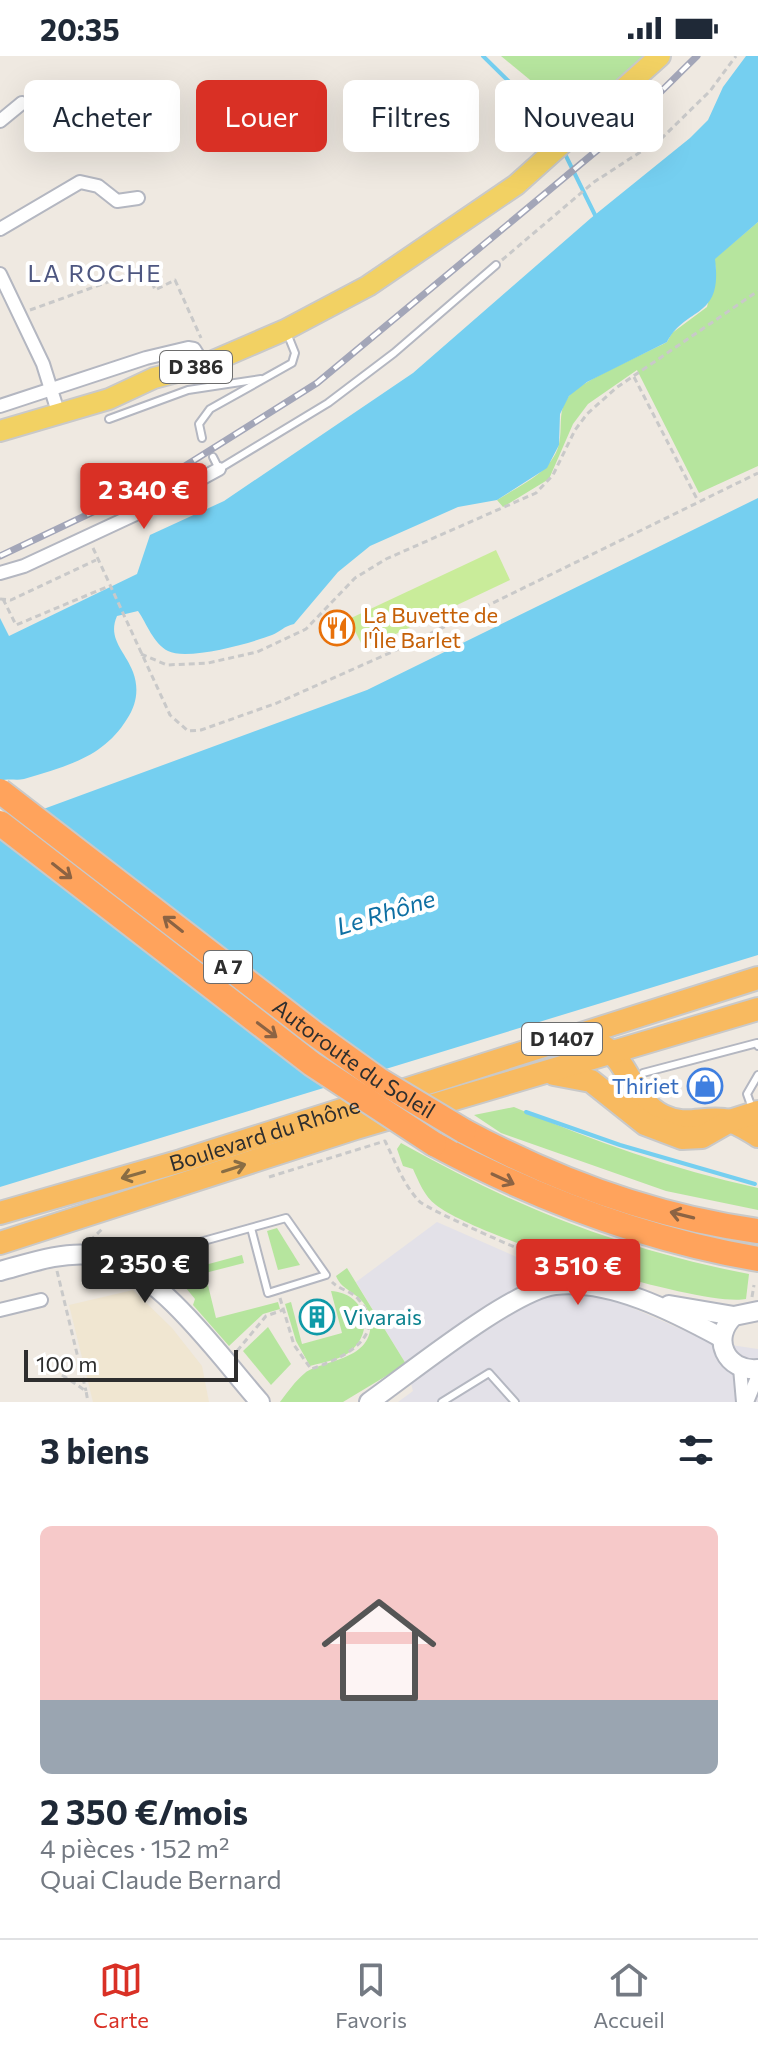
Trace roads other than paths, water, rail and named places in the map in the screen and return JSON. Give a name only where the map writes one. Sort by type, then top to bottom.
[{"type":"highway","name":"Autoroute du Soleil","points":[[0,791],[328,1043],[379,1080],[464,1131],[603,1193],[651,1208],[758,1231]]},
{"type":"highway","name":"Autoroute du Soleil","points":[[0,823],[312,1064],[434,1144],[589,1217],[646,1235],[758,1259]]},
{"type":"highway","name":"Boulevard du Rhône","points":[[0,1213],[368,1102],[758,978]]},
{"type":"highway","points":[[624,1105],[612,1073],[614,1053],[620,1039],[639,1030],[758,995]]},
{"type":"highway","name":"Boulevard du Rhône","points":[[0,1243],[314,1141],[758,1009]]},
{"type":"highway","points":[[368,1102],[487,1075],[586,1042],[599,1043],[614,1053],[635,1090],[655,1112],[687,1123],[730,1121],[758,1136]]},
{"type":"highway","points":[[544,1073],[591,1081],[657,1131],[682,1138],[702,1137],[730,1121],[756,1112]]},
{"type":"main road","name":"D 386","points":[[0,431],[109,399],[200,358],[285,330],[368,286],[449,234],[516,185],[660,56]]},
{"type":"main road","points":[[0,1271],[60,1256],[93,1255],[132,1268],[165,1294],[260,1402]]},
{"type":"main road","points":[[369,1402],[505,1307],[539,1288],[571,1285],[603,1288],[639,1299],[734,1316],[757,1307]]},
{"type":"main road","points":[[639,1299],[722,1338]]},
{"type":"main road","points":[[734,1316],[722,1338],[725,1354],[752,1370]]},
{"type":"street","points":[[0,121],[22,103]]},
{"type":"street","points":[[0,229],[80,182],[98,186],[117,201],[138,198]]},
{"type":"street","points":[[0,274],[51,388],[59,415]]},
{"type":"street","points":[[0,406],[146,358],[188,348],[200,358]]},
{"type":"street","points":[[0,573],[24,566],[140,512],[216,463]]},
{"type":"street","points":[[0,1310],[41,1300]]},
{"type":"street","points":[[745,1402],[752,1370]]},
{"type":"street","points":[[745,1402],[752,1370]]},
{"type":"lane","points":[[216,463],[328,403],[394,353],[496,265]]},
{"type":"lane","points":[[202,438],[199,424],[210,409],[294,360],[295,353],[285,330]]},
{"type":"lane","points":[[109,419],[188,390],[265,378]]},
{"type":"lane","points":[[643,1073],[757,1043],[758,1046]]},
{"type":"lane","points":[[756,1112],[747,1094],[758,1075]]},
{"type":"lane","points":[[132,1268],[157,1254],[286,1218],[326,1275],[268,1293],[251,1228]]},
{"type":"lane","points":[[442,1402],[489,1373],[515,1402]]},
{"type":"water","points":[[746,56],[758,56],[758,222],[715,259],[714,292],[702,310],[675,330],[667,342],[587,382],[569,396],[560,414],[559,445],[547,468],[497,500],[458,507],[370,546],[338,572],[294,624],[275,634],[219,650],[177,654],[158,643],[138,611],[117,616],[114,632],[136,684],[135,702],[127,719],[107,743],[82,759],[24,779],[0,781],[0,618],[9,636],[137,574],[150,535],[224,501],[413,373],[591,218],[690,138],[708,120],[723,87]]},
{"type":"water","name":"Le Rhône","points":[[758,498],[758,955],[0,1187],[0,825],[367,690]]},
{"type":"waterway","points":[[483,56],[507,80]]},
{"type":"waterway","points":[[564,152],[597,219]]},
{"type":"waterway","points":[[526,1112],[620,1145],[755,1184]]},
{"type":"railway","points":[[0,556],[169,476],[317,383],[624,128],[697,56]]},
{"type":"place","name":"La Buvette de l'Île Barlet","points":[[337,628]]},
{"type":"place","name":"Thiriet","points":[[705,1086]]},
{"type":"place","name":"Vivarais","points":[[317,1317]]},
{"type":"district","name":"LA ROCHE","points":[[95,274]]}]
